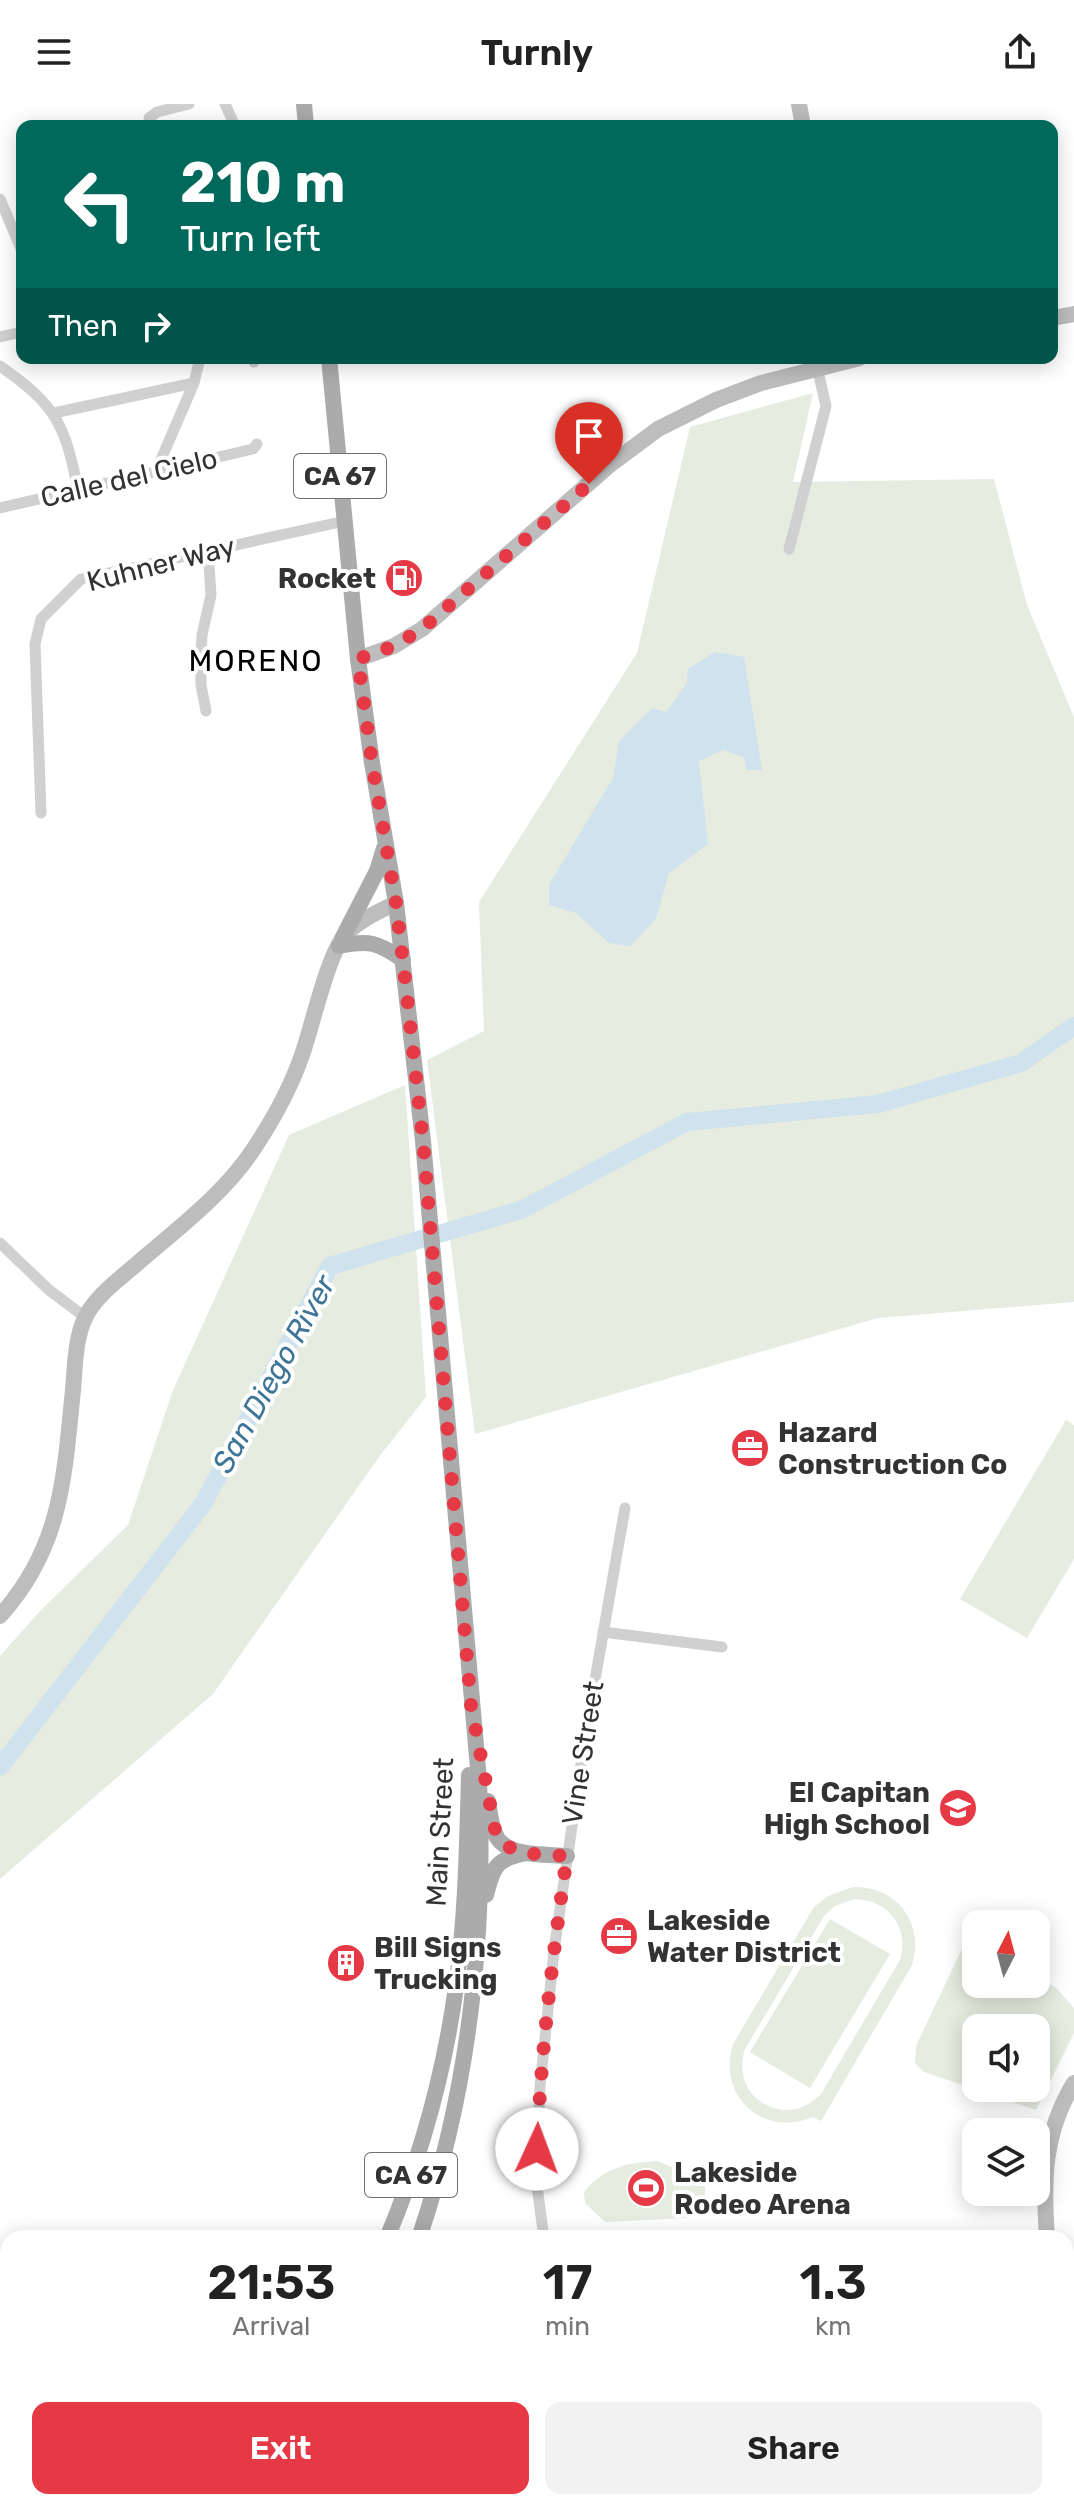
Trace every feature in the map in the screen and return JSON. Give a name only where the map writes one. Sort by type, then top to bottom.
[{"type":"main road","name":"Main Street","points":[[330,364],[358,659],[396,903],[414,1056],[480,1807],[474,1989],[452,2125],[422,2230]]},
{"type":"main road","points":[[386,843],[377,871],[341,941],[375,943],[403,960]]},
{"type":"main road","name":"Main Street","points":[[390,2230],[431,2111],[456,1986],[466,1875],[471,1705]]},
{"type":"main road","points":[[471,1705],[496,1835],[510,1848],[528,1853],[567,1856]]},
{"type":"main road","points":[[478,1928],[495,1867],[511,1856],[528,1853]]},
{"type":"street","points":[[150,120],[157,112],[189,104]]},
{"type":"street","points":[[0,199],[16,237]]},
{"type":"street","points":[[156,471],[194,383],[199,364]]},
{"type":"street","points":[[358,659],[394,646],[422,629],[611,464],[658,429],[761,382],[826,364]]},
{"type":"street","points":[[0,366],[31,388],[54,413],[69,447],[78,490]]},
{"type":"street","points":[[789,549],[826,406],[817,367]]},
{"type":"street","points":[[54,413],[194,383]]},
{"type":"street","name":"Calle del Cielo","points":[[0,508],[253,449],[257,444]]},
{"type":"street","name":"Kuhner Way","points":[[41,813],[35,644],[41,619],[81,579],[345,521]]},
{"type":"street","points":[[206,711],[201,664],[202,635],[211,595],[208,550]]},
{"type":"street","points":[[0,1616],[32,1574],[56,1517],[63,1483],[78,1347],[85,1317],[107,1290],[216,1195],[255,1147],[280,1106],[302,1057],[331,962],[341,941],[365,918],[396,903]]},
{"type":"street","points":[[0,1243],[49,1290],[85,1317]]},
{"type":"street","name":"Vine Street","points":[[543,2230],[536,2179],[540,2087],[554,1951],[625,1508]]},
{"type":"street","points":[[603,1632],[722,1647]]},
{"type":"street","points":[[1047,2230],[1044,2176],[1049,2144],[1059,2112],[1074,2083]]},
{"type":"shaded area","points":[[813,393],[793,482],[994,479],[1027,605],[1074,717],[1074,1302],[878,1318],[475,1434],[427,1060],[484,1031],[479,902],[637,653],[690,427]]},
{"type":"shaded area","points":[[405,1085],[426,1397],[379,1457],[213,1694],[0,1879],[0,1656],[41,1610],[128,1525],[173,1390],[289,1135]]},
{"type":"shaded area","points":[[1066,1420],[1074,1425],[1074,1559],[1027,1638],[960,1599]]},
{"type":"shaded area","points":[[853,1887],[869,1888],[894,1900],[911,1922],[915,1950],[912,1965],[821,2121],[813,2117],[795,2122],[777,2122],[761,2117],[738,2096],[730,2063],[733,2044],[814,1907],[828,1896]],"holes":[[[854,1899],[877,1904],[894,1918],[902,1937],[900,1960],[821,2094],[807,2105],[792,2109],[777,2109],[764,2104],[753,2095],[745,2082],[742,2067],[745,2049],[824,1916],[835,1906]]]},
{"type":"shaded area","points":[[830,1919],[890,1954],[810,2088],[750,2052]]},
{"type":"shaded area","points":[[962,1949],[962,1998],[1050,1998],[1050,1984],[1074,2008],[1074,2033],[1050,2082],[1050,2014],[962,2014],[962,2085],[924,2072],[915,2063],[916,2046]]},
{"type":"shaded area","points":[[1012,2102],[1040,2102],[1036,2110]]},
{"type":"shaded area","name":"Lakeside Rodeo Arena","points":[[657,2161],[705,2184],[705,2196],[687,2218],[605,2222],[585,2203],[584,2192],[608,2172],[626,2165]]},
{"type":"water","points":[[715,652],[744,657],[762,770],[746,770],[744,757],[723,750],[699,761],[708,844],[669,873],[656,919],[630,946],[609,943],[576,913],[549,905],[549,885],[613,778],[619,741],[652,708],[666,712],[687,683],[688,669]]},
{"type":"waterway","name":"San Diego River","points":[[0,1767],[203,1504],[330,1266],[521,1210],[687,1122],[878,1104],[1021,1063],[1074,1026]]},
{"type":"place","name":"Rocket","points":[[404,578]]},
{"type":"place","name":"Hazard Construction Co","points":[[750,1448]]},
{"type":"place","name":"El Capitan High School","points":[[958,1808]]},
{"type":"place","name":"Lakeside Water District","points":[[619,1936]]},
{"type":"place","name":"Bill Signs Trucking","points":[[346,1963]]},
{"type":"place","name":"Lakeside Rodeo Arena","points":[[646,2188]]},
{"type":"district","name":"MORENO","points":[[256,661]]},
{"type":"route","points":[[537,2149],[540,2087],[567,1856],[528,1853],[510,1848],[496,1835],[471,1705],[423,1141],[396,903],[358,659],[394,646],[422,629],[589,484]]}]
